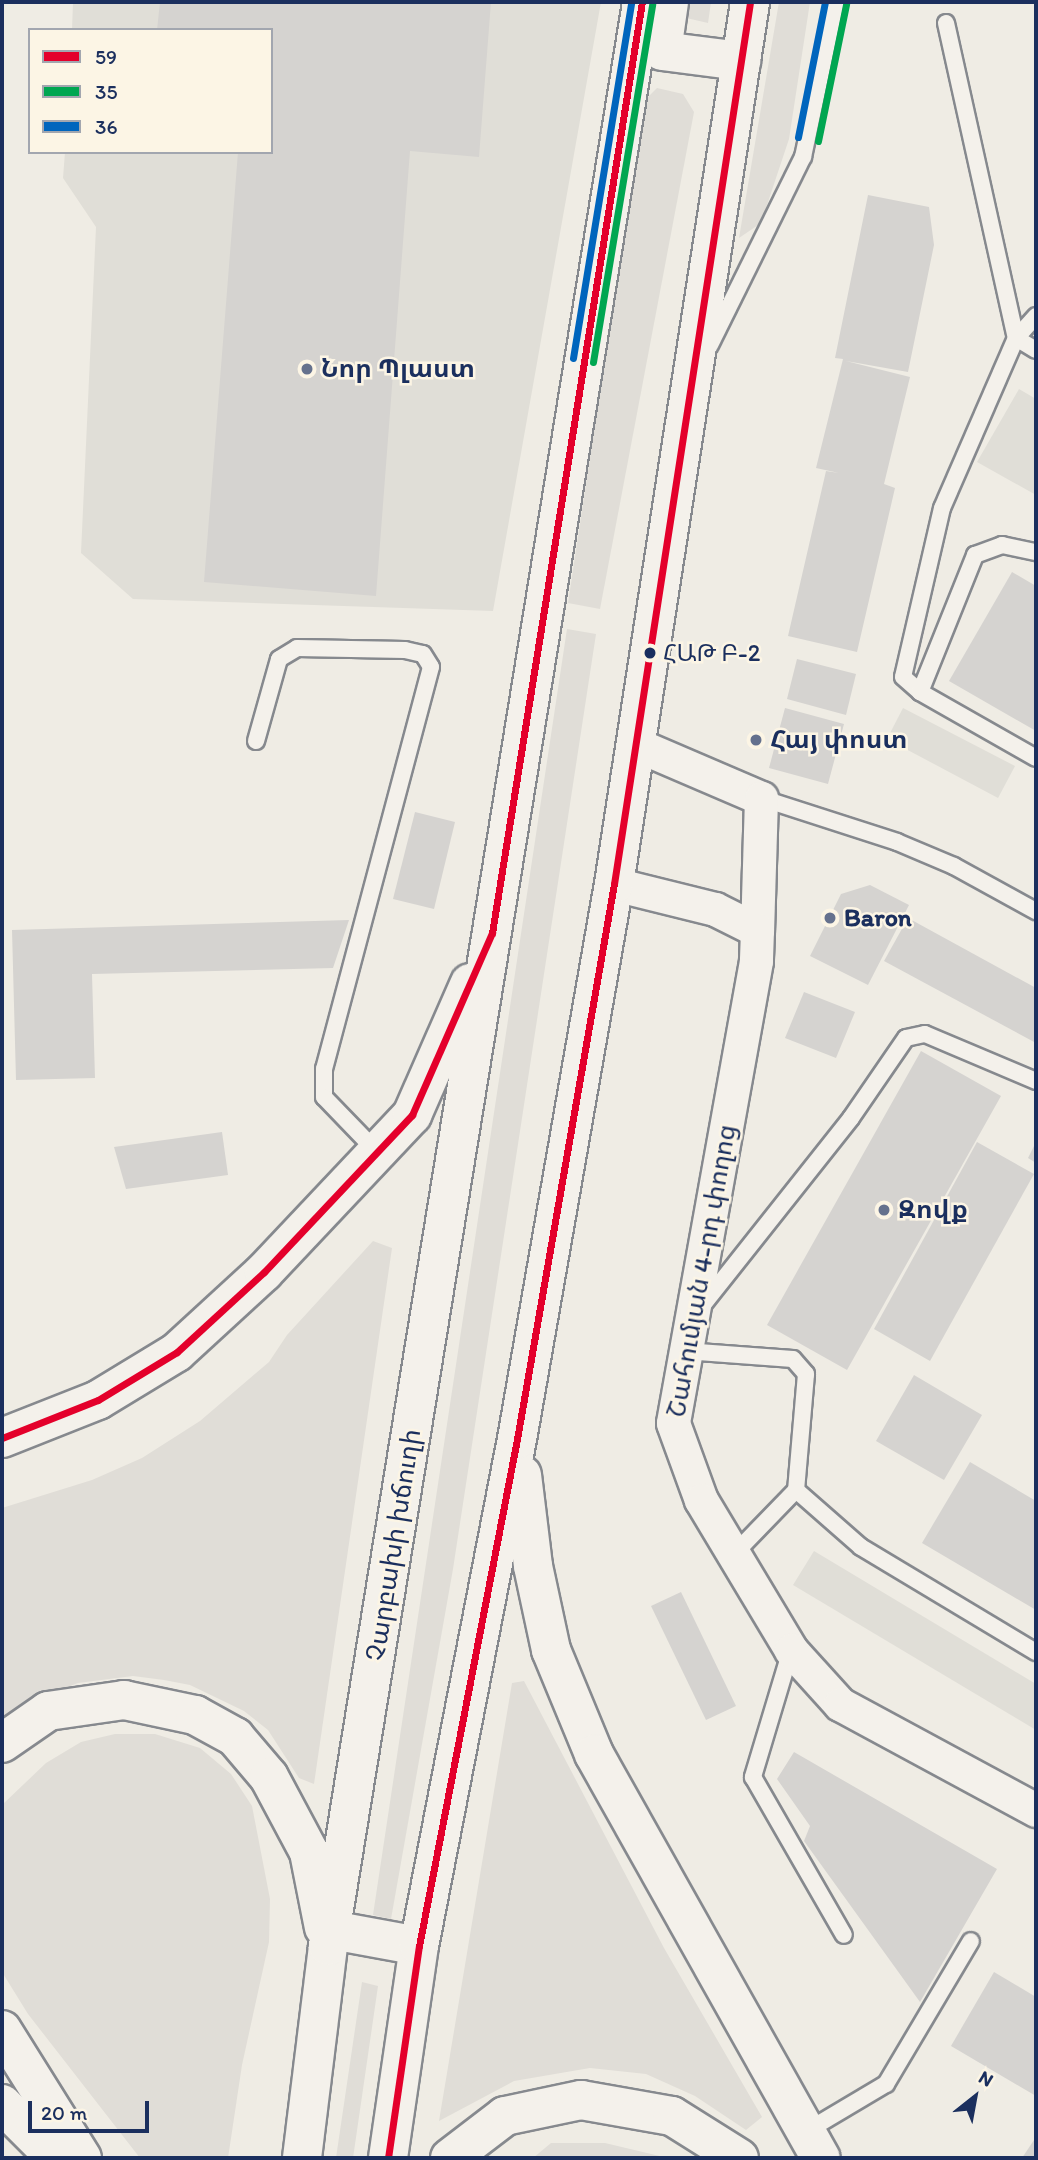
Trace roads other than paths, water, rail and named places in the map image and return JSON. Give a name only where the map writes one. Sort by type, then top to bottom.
[{"type":"highway","points":[[2,1438],[98,1400],[177,1352],[264,1272],[412,1115],[492,933],[642,2]]},
{"type":"highway","points":[[669,2],[662,51],[741,61]]},
{"type":"highway","points":[[388,2158],[419,1946],[517,1438],[614,884],[750,2]]},
{"type":"highway","name":"Չարբախի խճուղի","points":[[302,2158],[330,1938],[492,933]]},
{"type":"highway","points":[[517,1438],[533,1566],[555,1662],[594,1755],[813,2145]]},
{"type":"highway","points":[[2,1743],[48,1711],[124,1700],[195,1715],[235,1737],[269,1777],[309,1852],[330,1938],[419,1946]]},
{"type":"highway","points":[[2,2030],[82,2158]]},
{"type":"highway","points":[[450,2158],[505,2116],[581,2100],[672,2116],[739,2158]]},
{"type":"highway","points":[[2,2104],[56,2158]]},
{"type":"street","points":[[635,744],[761,798]]},
{"type":"street","name":"Շահումյան 4-րդ փողոց","points":[[761,798],[756,961],[673,1423],[701,1500],[732,1556],[790,1650],[840,1704],[1036,1811]]},
{"type":"street","points":[[614,884],[715,909],[757,930]]},
{"type":"lane","points":[[690,387],[803,158],[836,2]]},
{"type":"lane","points":[[946,23],[1016,338],[1036,350]]},
{"type":"lane","points":[[1036,316],[1016,338],[942,508],[903,677],[920,692],[1036,758]]},
{"type":"lane","points":[[920,692],[975,555],[1002,545],[1036,552]]},
{"type":"lane","points":[[256,741],[279,659],[297,648],[405,650],[423,654],[430,667],[324,1069],[324,1097],[378,1153]]},
{"type":"lane","points":[[761,798],[932,856],[1036,911]]},
{"type":"lane","points":[[732,1556],[796,1490],[806,1374],[793,1359],[688,1335],[851,1118],[906,1038],[925,1034],[1036,1081]]},
{"type":"lane","points":[[796,1490],[862,1547],[1036,1652]]},
{"type":"lane","points":[[790,1650],[753,1777],[844,1935]]},
{"type":"lane","points":[[813,2145],[886,2084],[971,1941]]},
{"type":"place","name":"Նոր Պլաստ","points":[[307,369]]},
{"type":"place","name":"ՀԱԹ Բ-2","points":[[650,653]]},
{"type":"place","name":"Հայ փոստ","points":[[756,740]]},
{"type":"place","name":"Baron","points":[[830,918]]},
{"type":"place","name":"Զովք","points":[[884,1210]]}]
